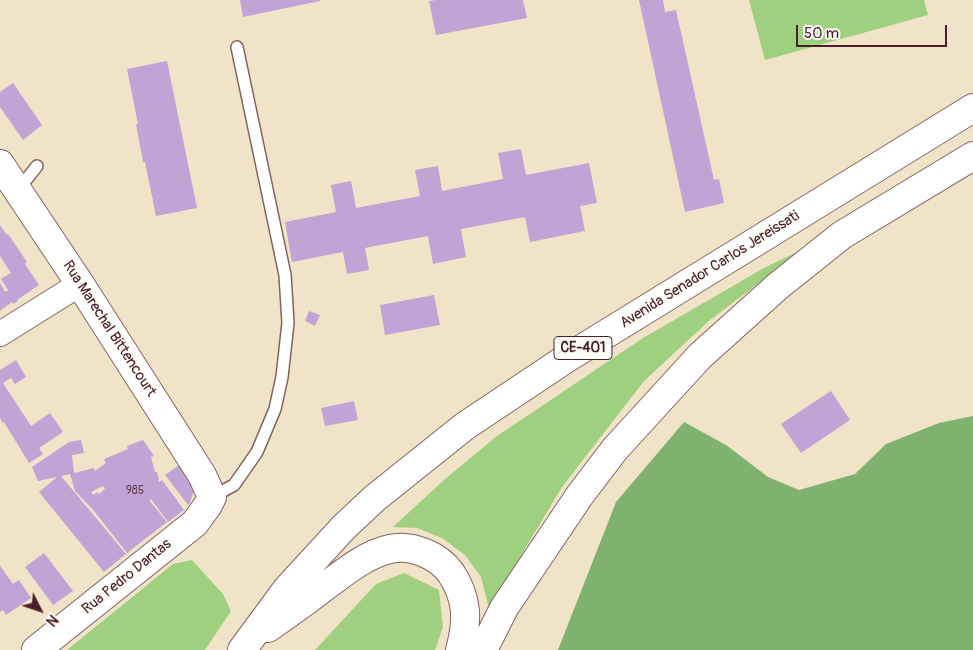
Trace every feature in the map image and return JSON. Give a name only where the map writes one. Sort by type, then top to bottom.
[{"type":"main road","name":"Avenida Senador Carlos Jereissati","points":[[244,648],[287,589],[344,527],[375,498],[465,426],[576,352],[973,108]]},
{"type":"main road","points":[[483,650],[504,608],[580,496],[615,449],[700,356],[778,286],[842,235],[973,156]]},
{"type":"main road","name":"Rua Marechal Bittencourt","points":[[0,164],[80,284],[202,476],[212,497]]},
{"type":"main road","name":"Rua Pedro Dantas","points":[[36,650],[195,523],[212,497]]},
{"type":"main road","points":[[244,648],[362,560],[391,548],[413,549],[434,557],[447,568],[459,586],[466,610],[460,650]]},
{"type":"street","points":[[0,334],[80,284]]},
{"type":"lane","points":[[212,497],[234,484],[257,452],[275,409],[282,377],[288,324],[285,275],[237,47]]},
{"type":"lane","points":[[17,190],[37,166]]},
{"type":"green space","points":[[749,0],[924,0],[928,15],[765,60]]},
{"type":"green space","points":[[805,248],[710,320],[644,381],[562,487],[489,609],[481,577],[465,555],[442,538],[417,528],[393,527],[444,480],[497,436],[643,338],[764,268]]},
{"type":"green space","points":[[973,416],[973,650],[558,650],[616,502],[684,422],[726,445],[768,477],[799,490],[855,474],[886,444],[939,423]]},
{"type":"green space","points":[[192,560],[223,594],[231,611],[205,650],[67,650],[173,564]]},
{"type":"green space","points":[[404,573],[439,590],[443,627],[435,650],[315,650],[376,584]]},
{"type":"building","points":[[240,0],[320,0],[320,1],[243,17]]},
{"type":"building","points":[[523,0],[527,18],[436,35],[429,1]]},
{"type":"building","points":[[639,0],[663,0],[665,12],[676,10],[714,180],[719,179],[724,203],[685,212]]},
{"type":"building","points":[[167,61],[197,208],[156,216],[145,162],[143,162],[136,124],[138,124],[127,69]]},
{"type":"building","points":[[13,83],[42,125],[23,140],[0,107],[0,92]]},
{"type":"building","points":[[521,149],[526,175],[589,163],[597,203],[580,206],[585,231],[530,242],[525,217],[461,229],[466,257],[433,264],[428,236],[365,248],[369,270],[347,274],[343,252],[292,262],[285,222],[336,212],[331,185],[351,181],[356,208],[420,196],[415,170],[438,166],[442,191],[503,179],[498,153]]},
{"type":"building","points":[[0,225],[27,262],[25,264],[39,285],[18,301],[13,304],[12,302],[0,311],[0,283],[5,292],[8,290],[1,279],[11,273],[0,256]]},
{"type":"building","points":[[434,295],[440,325],[385,335],[380,305]]},
{"type":"building","points":[[309,311],[320,315],[315,326],[305,321]]},
{"type":"building","points":[[16,360],[26,377],[15,384],[11,378],[3,383],[31,426],[50,413],[63,432],[39,448],[43,454],[29,463],[0,418],[0,370]]},
{"type":"building","points":[[831,391],[850,420],[801,453],[781,424]]},
{"type":"building","points":[[354,401],[358,420],[325,426],[321,408]]},
{"type":"building","points":[[81,440],[84,453],[72,455],[74,473],[94,468],[95,471],[106,463],[104,459],[128,449],[127,446],[143,440],[154,456],[151,457],[159,482],[162,480],[184,510],[168,522],[151,499],[149,500],[167,522],[127,553],[95,512],[75,491],[70,474],[61,476],[126,554],[104,572],[39,492],[57,477],[38,481],[32,467],[69,442]],"holes":[[[103,486],[105,489],[99,494],[97,492],[94,495],[91,492]]]},
{"type":"building","points":[[179,465],[195,487],[188,505],[165,475]]},
{"type":"building","points":[[44,553],[73,591],[53,605],[25,567]]},
{"type":"building","points":[[0,566],[13,584],[19,580],[31,598],[6,615],[3,610],[0,612]]}]
